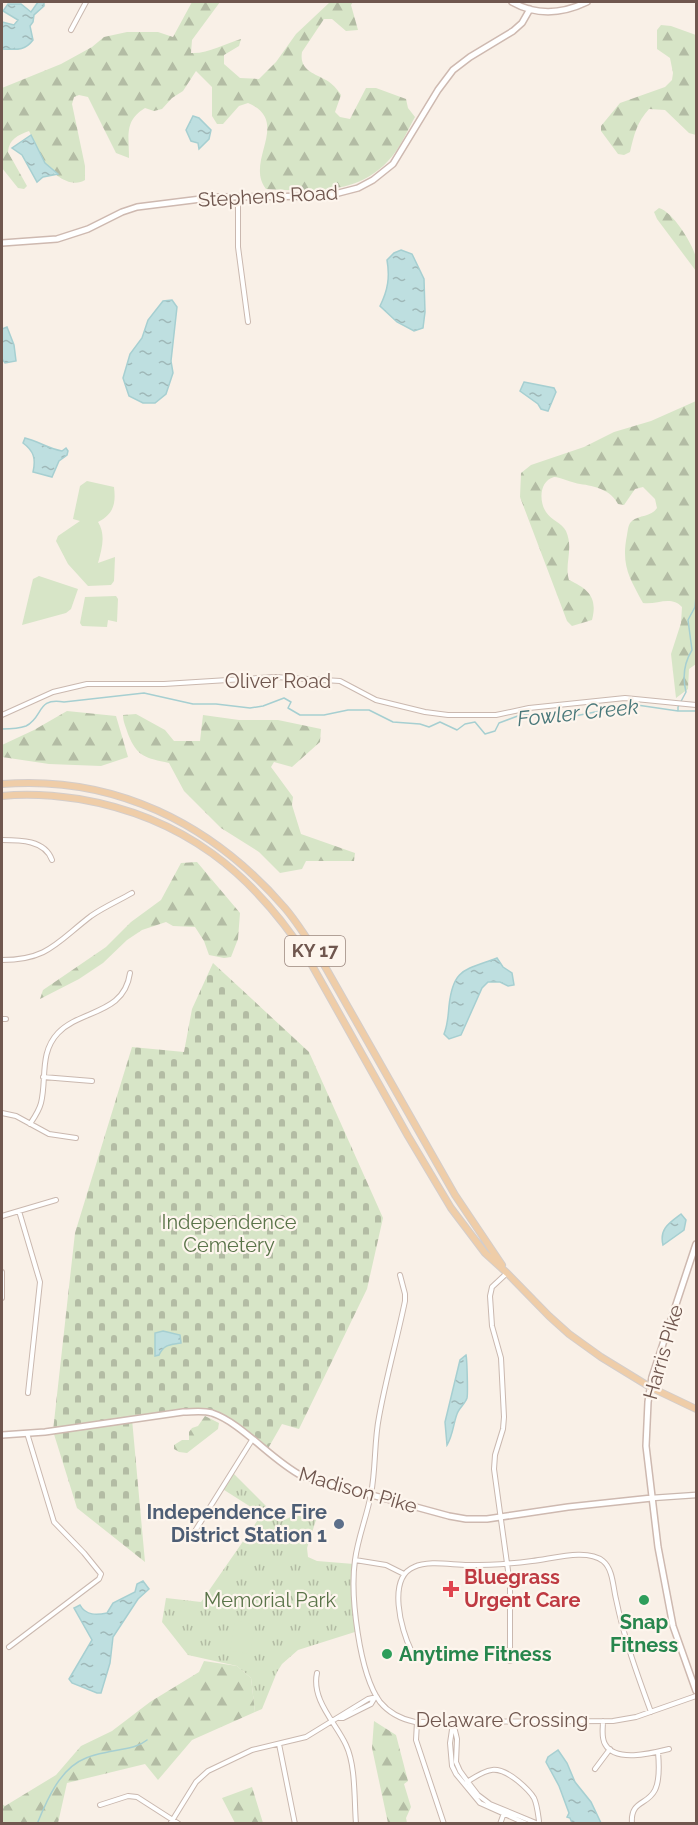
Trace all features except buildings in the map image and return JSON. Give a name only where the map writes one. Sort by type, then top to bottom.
[{"type":"main road","points":[[512,2],[530,9],[552,12],[563,11],[587,2]]},
{"type":"main road","name":"Stephens Road","points":[[2,243],[57,239],[88,229],[137,207],[208,198],[327,196],[345,193],[374,180],[393,164],[438,90],[453,70],[513,31],[522,23],[530,9]]},
{"type":"main road","name":"KY 17","points":[[2,784],[75,787],[132,799],[176,818],[219,846],[240,863],[284,907],[323,963],[455,1195],[507,1273]]},
{"type":"main road","name":"KY 17","points":[[2,796],[41,794],[107,804],[134,812],[187,837],[230,867],[252,886],[293,935],[309,960],[408,1136],[452,1208],[484,1253],[569,1334],[650,1387],[696,1409]]},
{"type":"main road","name":"Harris Pike","points":[[696,1244],[660,1349],[650,1387],[646,1446],[658,1547],[673,1626],[696,1692]]},
{"type":"main road","name":"Madison Pike","points":[[2,1435],[183,1412],[201,1412],[223,1418],[284,1466],[302,1476],[458,1518],[477,1520],[652,1498]]},
{"type":"street","points":[[71,30],[86,2]]},
{"type":"street","points":[[238,197],[238,248],[248,322]]},
{"type":"street","name":"Oliver Road","points":[[2,715],[53,692],[87,684],[164,684],[275,677],[340,681],[382,702],[448,715],[496,715],[529,708],[625,698],[696,705]]},
{"type":"street","points":[[2,840],[37,843],[50,854],[52,860]]},
{"type":"street","points":[[2,960],[24,960],[44,953],[100,910],[132,893]]},
{"type":"street","points":[[30,1124],[41,1104],[47,1050],[58,1033],[69,1024],[112,1004],[124,988],[130,973]]},
{"type":"street","points":[[43,1077],[92,1081]]},
{"type":"street","points":[[2,1113],[16,1116],[49,1134],[76,1138]]},
{"type":"street","points":[[2,1216],[56,1200]]},
{"type":"street","points":[[19,1211],[40,1282],[28,1393]]},
{"type":"street","points":[[2,1272],[2,1298]]},
{"type":"street","points":[[507,1273],[492,1287],[490,1296],[492,1326],[501,1358],[504,1417],[494,1461],[510,1601],[510,1661]]},
{"type":"street","points":[[171,1821],[196,1782],[208,1771],[252,1750],[306,1737],[333,1722],[341,1714],[376,1697],[369,1678],[355,1611],[355,1560],[371,1494],[378,1417],[405,1301],[400,1275]]},
{"type":"street","points":[[9,1647],[101,1576],[84,1552],[54,1522],[27,1433]]},
{"type":"street","points":[[190,1539],[252,1440]]},
{"type":"street","name":"Madison Pike","points":[[652,1498],[696,1495]]},
{"type":"street","points":[[411,1650],[402,1628],[399,1588],[404,1574],[411,1568],[421,1564],[507,1565],[586,1554],[604,1561],[611,1573],[626,1645],[651,1712]]},
{"type":"street","points":[[355,1560],[386,1565],[404,1574]]},
{"type":"street","points":[[317,1673],[318,1693],[349,1753],[357,1824]]},
{"type":"street","name":"Delaware Crossing","points":[[376,1697],[393,1713],[409,1721],[453,1722],[625,1719],[696,1696]]},
{"type":"street","points":[[603,1721],[603,1738],[610,1749],[642,1756],[669,1749]]},
{"type":"street","points":[[417,1722],[416,1740],[444,1824]]},
{"type":"street","points":[[453,1722],[457,1739],[456,1762],[466,1783],[484,1800],[527,1824]]},
{"type":"street","points":[[279,1744],[295,1824]]},
{"type":"street","points":[[595,1769],[610,1749]]},
{"type":"street","points":[[632,1824],[633,1810],[639,1803],[649,1798],[656,1789],[658,1752]]},
{"type":"street","points":[[466,1783],[489,1771],[506,1771],[535,1799],[539,1822],[504,1812]]},
{"type":"street","points":[[100,1805],[128,1796],[137,1797],[171,1821],[179,1824]]},
{"type":"street","points":[[500,1824],[504,1812]]},
{"type":"green space","points":[[192,2],[220,2],[192,40],[191,53],[210,50],[241,39],[239,46],[224,55],[224,64],[240,78],[259,79],[276,62],[296,34],[330,2],[353,2],[351,5],[358,30],[346,31],[332,19],[324,19],[302,52],[303,63],[308,70],[335,87],[341,95],[335,112],[340,117],[350,119],[366,88],[376,88],[406,99],[408,108],[415,117],[392,156],[375,172],[347,186],[315,190],[266,189],[261,178],[260,166],[267,131],[266,121],[261,111],[248,103],[239,106],[223,124],[217,124],[212,116],[212,87],[196,71],[183,91],[172,98],[162,109],[154,111],[145,108],[134,118],[129,129],[129,158],[116,153],[88,97],[79,95],[74,97],[72,104],[85,166],[85,180],[74,183],[62,179],[47,167],[29,131],[15,138],[8,152],[27,186],[24,189],[18,188],[2,168],[2,88],[61,64],[92,47],[104,37],[127,32],[158,32],[173,37]]},
{"type":"green space","points":[[661,25],[696,35],[696,135],[689,133],[665,110],[649,109],[639,124],[630,152],[624,155],[618,154],[601,131],[601,126],[620,103],[665,87],[672,80],[670,58],[657,49],[657,30]]},
{"type":"green space","points":[[659,208],[670,215],[686,236],[696,257],[696,271],[657,219],[654,212]]},
{"type":"green space","points":[[696,401],[696,664],[689,669],[688,689],[676,698],[671,654],[681,623],[682,607],[678,603],[669,601],[643,603],[630,578],[625,555],[630,524],[657,508],[655,499],[643,487],[635,489],[624,505],[618,504],[611,495],[597,488],[556,477],[545,483],[542,492],[544,508],[548,515],[564,528],[568,538],[569,580],[590,595],[594,605],[592,620],[572,626],[567,621],[520,497],[521,473],[531,465],[584,447],[614,432],[651,421]]},
{"type":"green space","points":[[87,481],[114,487],[113,508],[98,522],[103,537],[98,563],[115,557],[114,581],[111,585],[88,586],[68,564],[56,541],[58,536],[80,521],[73,519],[80,486]]},
{"type":"green space","points":[[39,576],[78,589],[71,609],[66,613],[22,625],[33,579]]},
{"type":"green space","points":[[116,596],[118,599],[117,622],[108,620],[107,627],[82,626],[80,623],[85,597]]},
{"type":"green space","points":[[67,711],[116,716],[128,757],[101,766],[49,764],[2,757],[2,745]]},
{"type":"green space","points":[[136,714],[165,730],[174,741],[200,741],[203,715],[239,720],[278,720],[321,729],[320,742],[292,767],[274,762],[271,767],[293,797],[292,805],[301,834],[355,853],[354,861],[306,861],[302,869],[280,873],[259,852],[221,828],[184,791],[169,763],[148,758],[135,748],[123,715]]},
{"type":"green space","points":[[197,862],[240,913],[238,939],[231,957],[209,955],[195,927],[173,926],[166,922],[142,930],[127,940],[103,963],[79,979],[40,999],[43,990],[106,947],[131,922],[161,900],[181,863]]},
{"type":"green space","name":"Independence Cemetery","points":[[213,963],[309,1052],[383,1218],[367,1289],[299,1429],[282,1424],[266,1452],[232,1425],[206,1412],[132,1419],[145,1562],[77,1508],[53,1431],[75,1233],[132,1047],[184,1052],[192,1009]]},
{"type":"green space","points":[[205,1416],[219,1423],[218,1429],[187,1453],[174,1449],[174,1445],[182,1440],[189,1440],[189,1432],[198,1426]]},
{"type":"green space","name":"Memorial Park","points":[[232,1472],[277,1517],[284,1520],[295,1515],[316,1520],[307,1548],[308,1557],[317,1561],[354,1564],[358,1631],[298,1650],[282,1664],[262,1709],[255,1712],[251,1678],[237,1666],[188,1655],[162,1622],[166,1598],[201,1602],[262,1514],[221,1488]]},
{"type":"green space","points":[[235,1621],[255,1624],[250,1654],[230,1651]]},
{"type":"green space","points":[[204,1661],[237,1666],[251,1678],[255,1712],[192,1740],[158,1780],[145,1764],[67,1783],[58,1823],[2,1823],[2,1804],[5,1806],[56,1775],[81,1746],[112,1731],[150,1702],[199,1672]]},
{"type":"green space","points":[[374,1721],[396,1735],[408,1781],[404,1784],[411,1807],[406,1818],[407,1823],[388,1823],[372,1748]]},
{"type":"green space","points":[[252,1787],[263,1823],[235,1823],[222,1798]]},
{"type":"water","points":[[38,2],[44,2],[44,6],[34,15],[30,26],[33,40],[30,44],[23,48],[2,49],[2,22],[14,25],[18,20],[3,11],[8,4],[21,4],[31,12]]},
{"type":"water","points":[[193,116],[199,118],[211,130],[209,139],[199,149],[198,143],[191,141],[186,130]]},
{"type":"water","points":[[31,135],[45,163],[58,174],[43,177],[37,182],[22,155],[12,148]]},
{"type":"water","points":[[401,250],[412,254],[424,279],[423,328],[414,331],[397,322],[380,306],[388,283],[387,260]]},
{"type":"water","points":[[172,300],[177,307],[171,361],[173,373],[166,394],[155,403],[143,403],[129,396],[123,378],[130,354],[142,338],[148,320],[163,301]]},
{"type":"water","points":[[7,327],[14,345],[16,361],[5,363],[2,359],[2,329]]},
{"type":"water","points":[[524,382],[554,388],[556,392],[548,411],[541,409],[538,404],[520,391]]},
{"type":"water","points":[[25,438],[57,450],[62,451],[66,448],[67,455],[59,461],[52,477],[33,472],[33,456],[30,449],[23,443]]},
{"type":"water","points":[[497,958],[503,967],[512,973],[514,985],[488,982],[482,988],[461,1035],[449,1039],[444,1034],[451,994],[458,977],[469,968]]},
{"type":"water","points":[[681,1214],[686,1220],[684,1230],[663,1245],[664,1231]]},
{"type":"water","points":[[163,1331],[180,1335],[181,1343],[168,1346],[155,1356],[155,1333]]},
{"type":"water","points":[[466,1355],[467,1398],[457,1414],[447,1445],[445,1422],[460,1360]]},
{"type":"water","points":[[143,1581],[149,1589],[138,1599],[113,1637],[110,1663],[101,1693],[72,1683],[69,1679],[92,1640],[74,1608],[80,1605],[89,1613],[107,1613],[113,1603],[135,1592],[137,1584]]},
{"type":"water","points":[[558,1750],[567,1763],[575,1782],[591,1802],[601,1823],[572,1823],[567,1817],[569,1813],[559,1786],[546,1762],[548,1757]]},
{"type":"waterway","points":[[678,711],[686,692],[684,670],[692,650],[688,620],[695,607],[696,596]]},
{"type":"waterway","name":"Fowler Creek","points":[[2,729],[26,726],[49,702],[144,693],[193,704],[250,708],[284,698],[291,702],[288,708],[300,715],[369,710],[393,722],[429,727],[440,722],[457,730],[465,724],[475,722],[485,734],[495,731],[499,723],[523,714],[543,718],[575,716],[621,710],[637,705],[678,711],[696,711]]},
{"type":"waterway","points":[[37,1824],[56,1786],[69,1769],[92,1756],[135,1746],[147,1740]]},
{"type":"place","name":"Independence Fire District Station 1","points":[[339,1524]]},
{"type":"place","name":"Bluegrass Urgent Care","points":[[451,1589]]},
{"type":"place","name":"Snap Fitness","points":[[644,1600]]},
{"type":"place","name":"Anytime Fitness","points":[[387,1654]]}]
